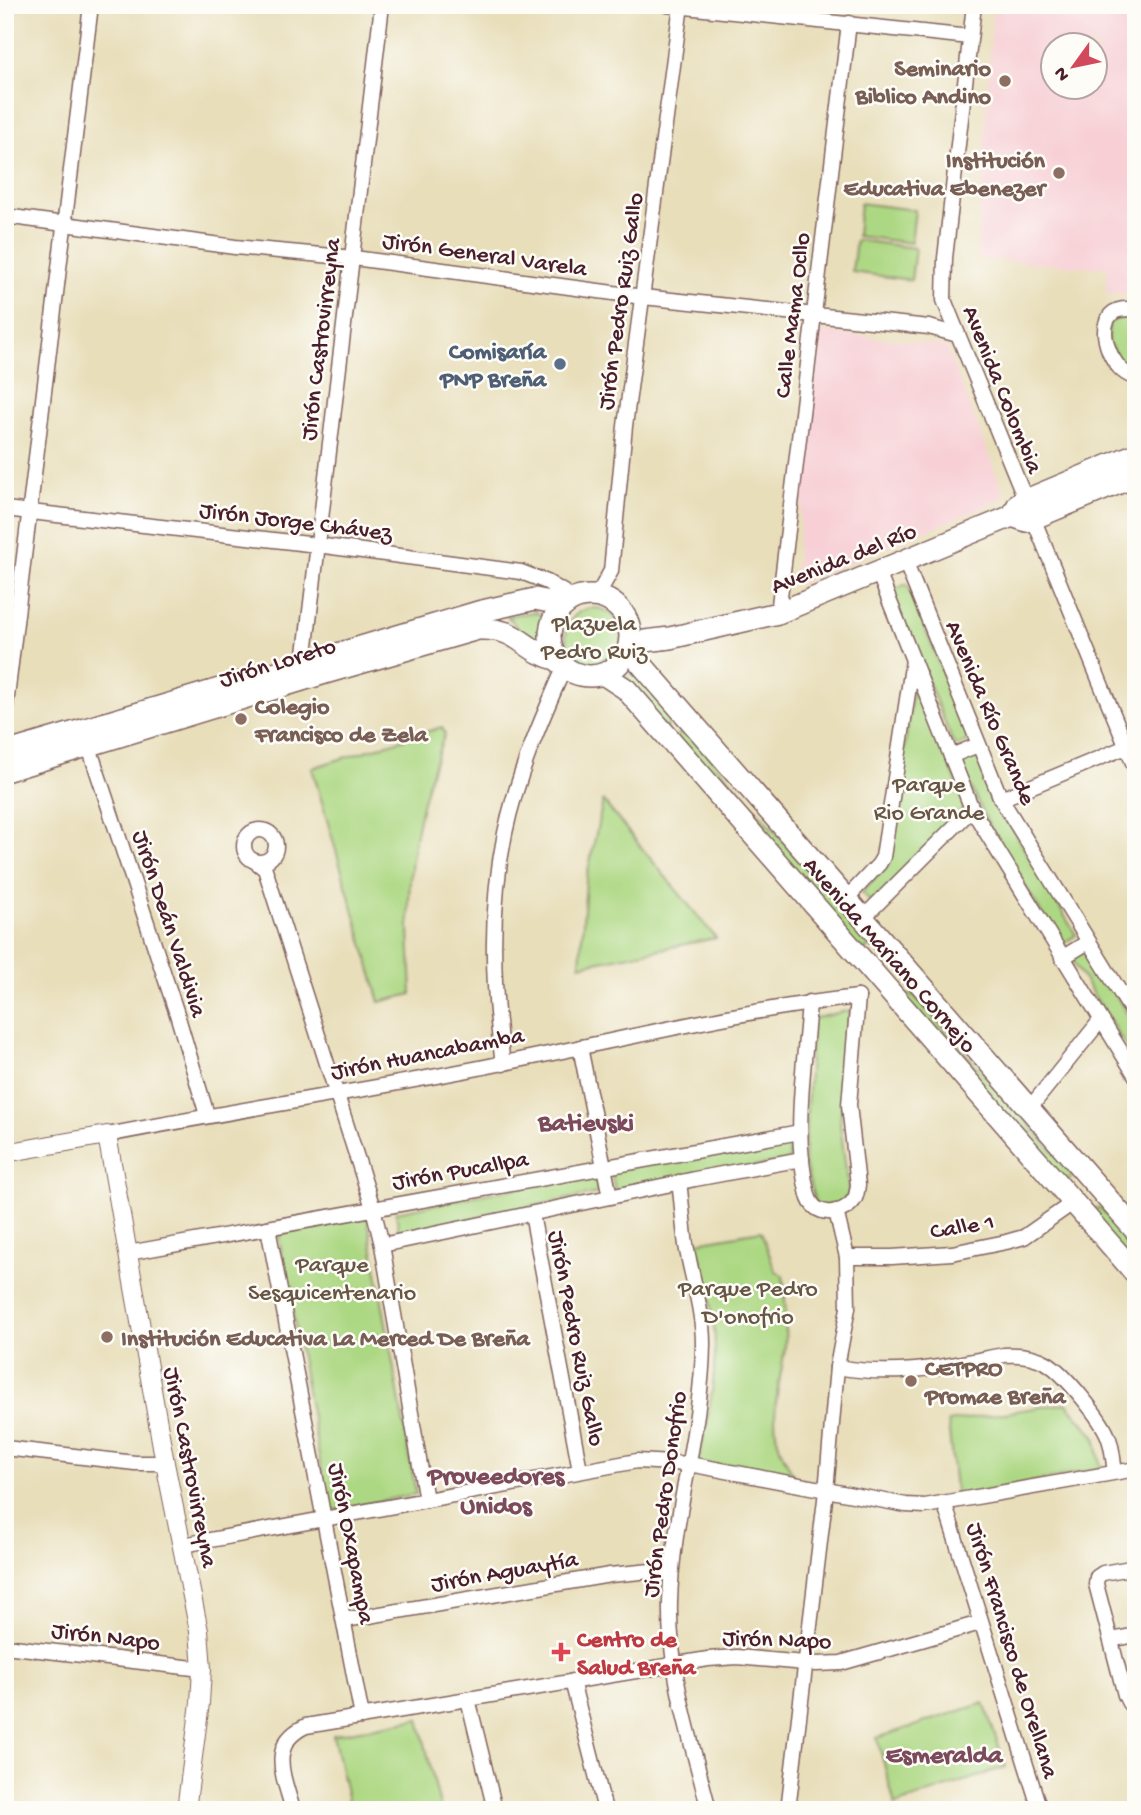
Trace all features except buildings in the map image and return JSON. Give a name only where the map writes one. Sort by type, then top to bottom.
[{"type":"main road","name":"Avenida del Río","points":[[1024,512],[1136,454]]},
{"type":"main road","name":"Avenida del Río","points":[[628,648],[645,641],[778,613],[1024,512],[1136,476]]},
{"type":"main road","name":"Jirón Loreto","points":[[6,755],[89,747],[306,670],[517,602],[535,599],[577,600]]},
{"type":"main road","points":[[577,600],[611,602],[625,617],[630,637],[628,648],[622,660],[603,674],[583,675],[562,663],[553,649],[552,625],[577,600]]},
{"type":"main road","name":"Avenida del Río","points":[[625,617],[650,628],[690,633]]},
{"type":"main road","name":"Jirón Loreto","points":[[6,755],[306,670],[478,629],[507,631],[544,657],[562,663]]},
{"type":"main road","name":"Avenida Mariano Cornejo","points":[[628,648],[1136,1231]]},
{"type":"main road","name":"Avenida Mariano Cornejo","points":[[603,674],[626,689],[1136,1274]]},
{"type":"main road","points":[[667,736],[688,718]]},
{"type":"main road","points":[[890,950],[876,954],[871,960],[879,979],[902,985],[909,971]]},
{"type":"main road","points":[[1072,1200],[1091,1202],[1097,1196],[1092,1182]]},
{"type":"street","points":[[5,713],[91,5]]},
{"type":"street","name":"Jirón Castrovirreyna","points":[[306,670],[317,545],[354,258],[382,5]]},
{"type":"street","name":"Avenida Colombia","points":[[974,5],[942,285],[944,300],[1024,512],[1136,770]]},
{"type":"street","points":[[676,6],[970,37]]},
{"type":"street","name":"Jirón Pedro Ruiz Gallo","points":[[577,600],[601,589],[611,571],[625,426],[643,297],[676,6]]},
{"type":"street","name":"Calle Mama Ocllo","points":[[778,613],[849,23]]},
{"type":"street","name":"Jirón General Varela","points":[[5,216],[235,247],[354,258],[643,297],[929,327],[958,335]]},
{"type":"street","points":[[1136,309],[1114,312],[1104,335],[1114,360],[1123,372],[1129,375],[1136,372]]},
{"type":"street","name":"Jirón Jorge Chávez","points":[[5,509],[521,572],[547,582],[577,600]]},
{"type":"street","name":"Avenida Río Grande","points":[[905,561],[1001,799],[1088,942],[1134,1011]]},
{"type":"street","points":[[878,572],[972,809],[1136,1076]]},
{"type":"street","points":[[846,899],[883,857],[913,658]]},
{"type":"street","points":[[503,1063],[493,966],[499,868],[514,800],[562,663]]},
{"type":"street","points":[[951,756],[978,745]]},
{"type":"street","name":"Jirón Deán Valdivia","points":[[89,747],[173,1001],[207,1115]]},
{"type":"street","points":[[1001,799],[1126,747]]},
{"type":"street","points":[[863,919],[972,809]]},
{"type":"street","points":[[264,863],[373,1208],[382,1245],[426,1500]]},
{"type":"street","points":[[1062,958],[1088,942]]},
{"type":"street","points":[[809,1002],[800,1132],[802,1159],[808,1198],[819,1211],[827,1213],[849,1206],[856,1198],[858,1185],[849,1105],[858,997],[879,979]]},
{"type":"street","name":"Jirón Huancabamba","points":[[5,1153],[207,1115],[338,1094],[809,1002],[858,997]]},
{"type":"street","points":[[1029,1109],[1100,1021]]},
{"type":"street","points":[[580,1047],[610,1198]]},
{"type":"street","name":"Jirón Pucallpa","points":[[128,1253],[800,1132]]},
{"type":"street","name":"Jirón Castrovirreyna","points":[[107,1135],[164,1463],[199,1631],[202,1669],[200,1703],[186,1810]]},
{"type":"street","points":[[382,1245],[802,1159]]},
{"type":"street","name":"Jirón Pedro Donofrio","points":[[680,1182],[686,1244],[703,1321],[698,1419],[671,1569],[670,1623],[673,1664],[709,1810]]},
{"type":"street","name":"Calle 1","points":[[847,1257],[952,1253],[1006,1242],[1024,1237],[1072,1200]]},
{"type":"street","points":[[788,1810],[827,1491],[838,1367],[848,1308],[847,1257],[836,1211]]},
{"type":"street","name":"Jirón Pedro Ruiz Gallo","points":[[532,1214],[580,1470]]},
{"type":"street","name":"Jirón Oxapampa","points":[[268,1228],[362,1717]]},
{"type":"street","points":[[838,1367],[903,1373],[1004,1355],[1034,1357],[1049,1364],[1060,1374],[1098,1418],[1110,1441],[1115,1472]]},
{"type":"street","points":[[5,1448],[135,1463],[164,1463]]},
{"type":"street","points":[[183,1545],[637,1461],[689,1464],[906,1505],[945,1505],[1136,1469]]},
{"type":"street","name":"Jirón Francisco de Orellana","points":[[945,1505],[1040,1810]]},
{"type":"street","points":[[1132,1704],[1096,1584],[1097,1577],[1103,1573],[1136,1567]]},
{"type":"street","name":"Jirón Aguaytía","points":[[345,1620],[610,1575],[671,1569]]},
{"type":"street","name":"Jirón Napo","points":[[362,1717],[673,1664],[737,1657],[841,1663],[980,1623]]},
{"type":"street","points":[[1111,1640],[1136,1635]]},
{"type":"street","name":"Jirón Napo","points":[[5,1646],[202,1669]]},
{"type":"street","points":[[572,1681],[605,1810]]},
{"type":"street","points":[[468,1699],[495,1810]]},
{"type":"street","points":[[293,1810],[282,1765],[281,1751],[285,1741],[306,1726],[362,1717]]},
{"type":"shaded area","name":"Institución Educativa Ebenezer","points":[[1136,5],[1136,295],[1106,293],[1107,268],[977,259],[993,6]]},
{"type":"shaded area","points":[[820,331],[946,346],[1004,494],[1002,499],[797,585],[794,580]]},
{"type":"green space","points":[[860,203],[915,210],[911,243],[857,236]]},
{"type":"green space","points":[[856,240],[915,248],[911,280],[852,272]]},
{"type":"green space","points":[[1136,319],[1136,369],[1127,373],[1108,342],[1109,322]]},
{"type":"green space","points":[[907,584],[969,738],[957,746],[953,743],[891,591]]},
{"type":"green space","name":"Plazuela Pedro Ruiz","points":[[588,608],[600,608],[610,612],[618,620],[622,636],[618,652],[610,660],[600,664],[588,664],[578,660],[570,652],[566,642],[566,630],[570,620],[578,612]]},
{"type":"green space","points":[[534,612],[544,616],[543,639],[546,650],[538,651],[507,616]]},
{"type":"green space","points":[[633,672],[637,672],[676,717],[666,729],[623,681]]},
{"type":"green space","name":"Parque Rio Grande","points":[[918,687],[966,806],[873,904],[862,893],[888,864],[913,689]]},
{"type":"green space","points":[[442,727],[445,734],[425,795],[412,859],[409,914],[412,994],[380,1002],[312,768]]},
{"type":"green space","points":[[683,731],[688,731],[872,944],[858,956],[673,739]]},
{"type":"green space","points":[[976,754],[1000,808],[1076,935],[1061,945],[993,833],[958,762]]},
{"type":"green space","points":[[603,801],[716,938],[580,965],[586,881]]},
{"type":"green space","points":[[1087,949],[1136,1028],[1136,1062],[1071,959]]},
{"type":"green space","points":[[914,995],[1071,1172],[1071,1178],[1063,1186],[890,996]]},
{"type":"green space","points":[[850,1010],[840,1124],[849,1192],[840,1202],[816,1206],[804,1161],[812,1019]]},
{"type":"green space","points":[[787,1138],[790,1160],[615,1192],[611,1170]]},
{"type":"green space","points":[[595,1172],[598,1193],[399,1233],[396,1212]]},
{"type":"green space","points":[[1096,1208],[1102,1209],[1136,1247],[1136,1275],[1088,1215]]},
{"type":"green space","name":"Parque Sesquicentenario","points":[[367,1216],[416,1494],[329,1511],[278,1232]]},
{"type":"green space","name":"Parque Pedro D'onofrio","points":[[761,1231],[775,1270],[783,1276],[785,1346],[775,1421],[779,1444],[794,1477],[698,1463],[711,1396],[715,1345],[711,1306],[697,1242]]},
{"type":"green space","points":[[1066,1403],[1095,1436],[1101,1468],[956,1498],[948,1422]]},
{"type":"green space","points":[[984,1703],[1006,1767],[895,1805],[877,1738]]},
{"type":"green space","points":[[419,1719],[441,1810],[350,1810],[333,1735]]},
{"type":"place","name":"Seminario Biblico Andino","points":[[1005,81]]},
{"type":"place","name":"Institución Educativa Ebenezer","points":[[1059,173]]},
{"type":"place","name":"Comisaría PNP Breña","points":[[560,364]]},
{"type":"place","name":"Colegio Francisco de Zela","points":[[241,719]]},
{"type":"place","name":"Institución Educativa La Merced De Breña","points":[[107,1337]]},
{"type":"place","name":"CETPRO Promae Breña","points":[[911,1381]]},
{"type":"place","name":"Centro de Salud Breña","points":[[561,1652]]},
{"type":"district","name":"Batievski","points":[[586,1121]]},
{"type":"district","name":"Proveedores Unidos","points":[[496,1489]]},
{"type":"district","name":"Esmeralda","points":[[944,1753]]}]
